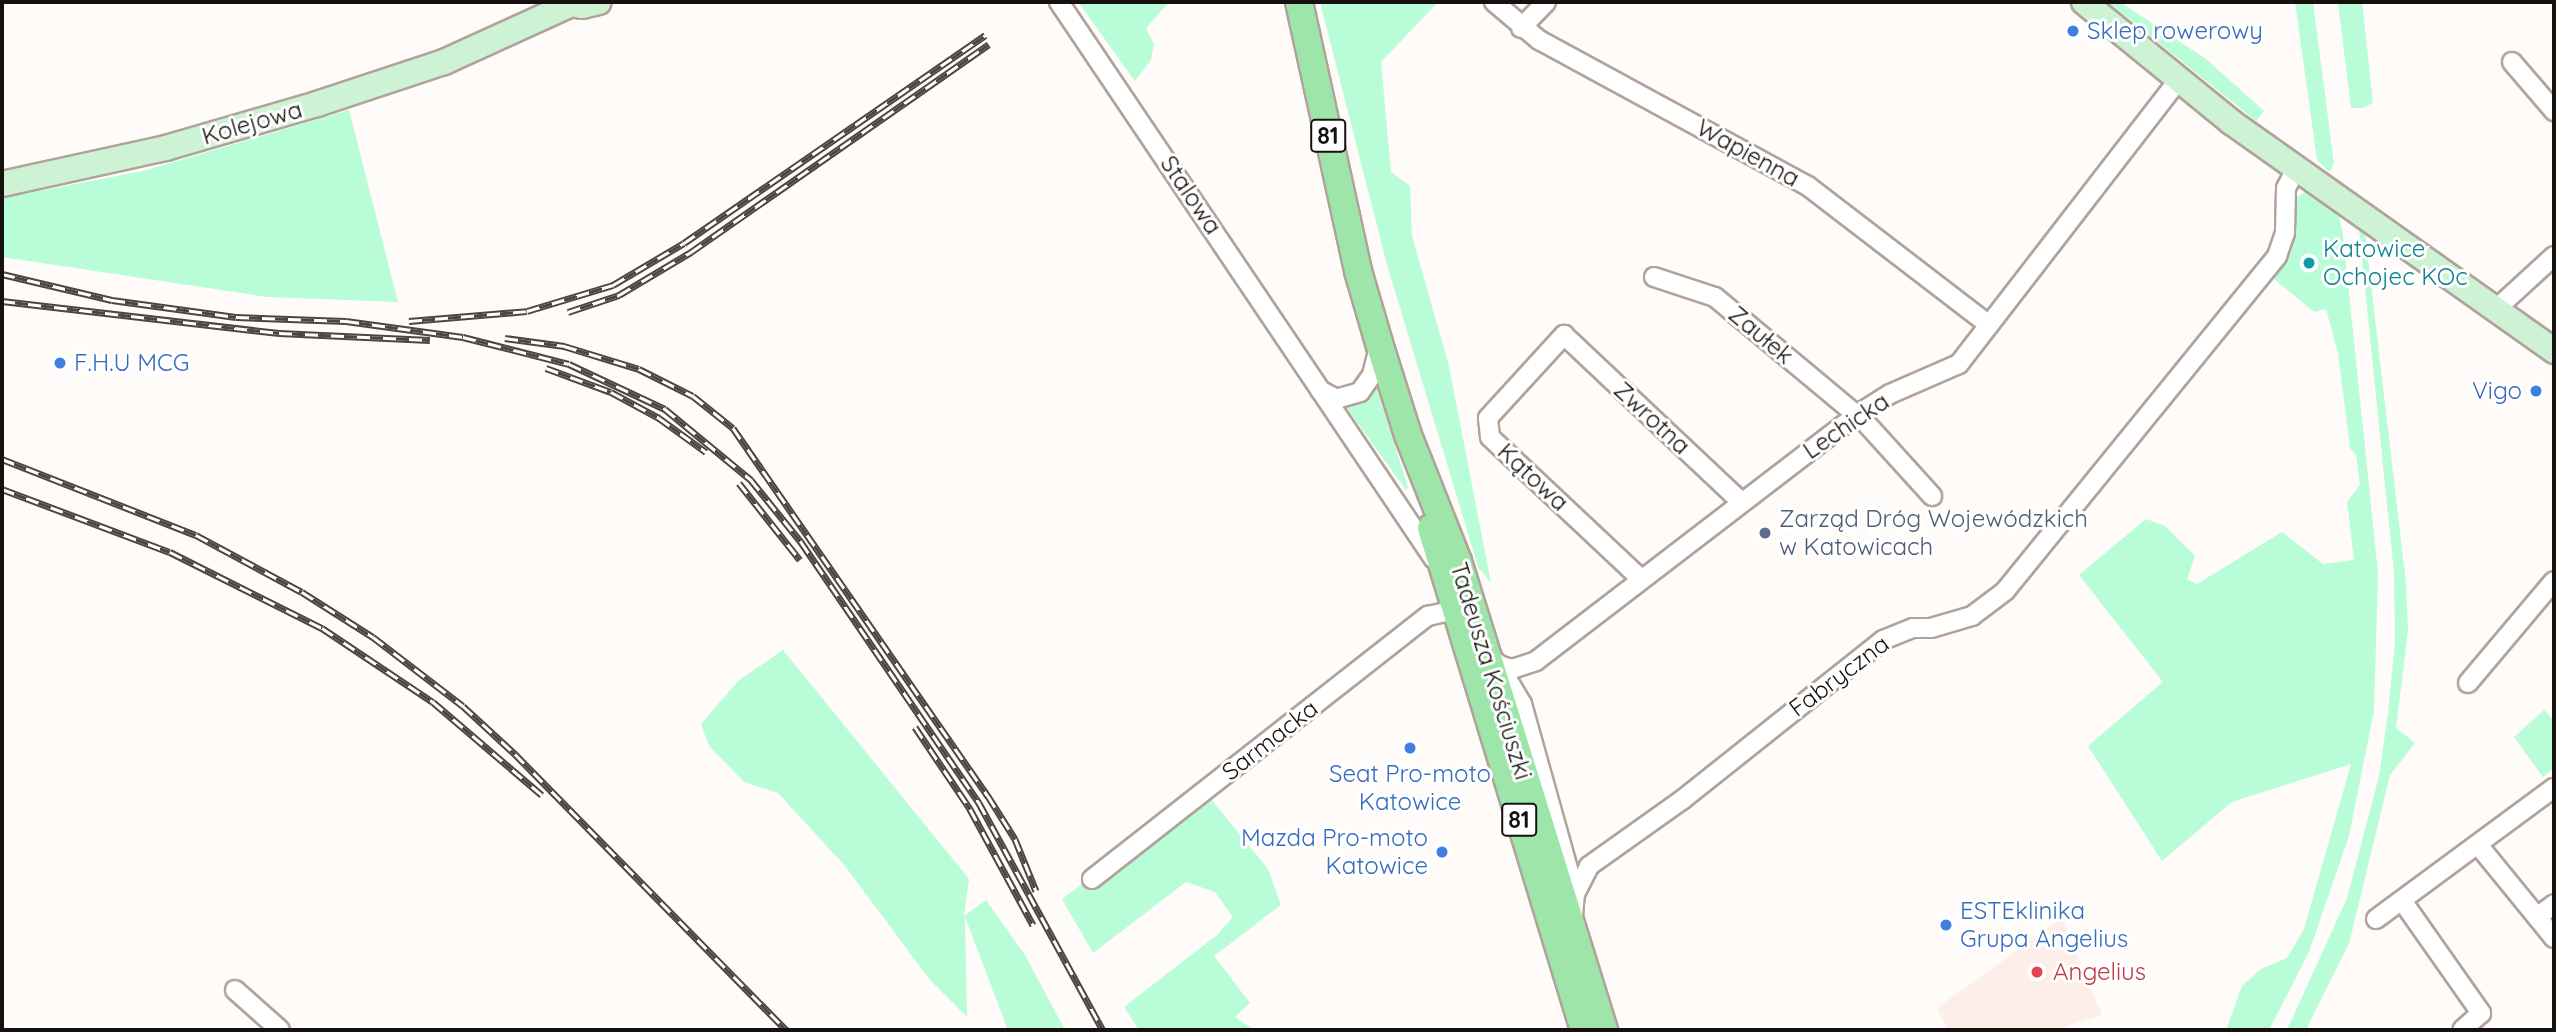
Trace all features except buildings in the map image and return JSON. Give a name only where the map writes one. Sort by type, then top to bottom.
[{"type":"main road","name":"Tadeusza Kościuszki","points":[[1299,2],[1358,271],[1408,435],[1440,569],[1584,1030]]},
{"type":"main road","name":"Tadeusza Kościuszki","points":[[1408,435],[1458,561],[1492,659],[1604,1030]]},
{"type":"street","name":"Kolejowa","points":[[496,39],[536,2]]},
{"type":"street","points":[[568,3],[599,2]]},
{"type":"street","name":"Stalowa","points":[[1059,2],[1440,569]]},
{"type":"street","name":"Wapienna","points":[[1494,2],[1521,28],[1808,186],[1989,325]]},
{"type":"street","points":[[1521,28],[1546,2]]},
{"type":"street","points":[[2084,2],[2178,81],[2296,169],[2554,351]]},
{"type":"street","name":"Kolejowa","points":[[2,184],[273,118],[432,67],[568,3]]},
{"type":"street","points":[[2512,62],[2554,111]]},
{"type":"street","name":"Lechicka","points":[[1536,661],[1855,416],[1890,394],[1959,364],[2178,81]]},
{"type":"street","name":"Fabryczna","points":[[1571,926],[1575,894],[1589,866],[1682,800],[1883,640],[1913,628],[1940,627],[1972,616],[2005,591],[2277,256],[2285,233],[2286,188],[2296,169]]},
{"type":"street","points":[[2495,310],[2554,257]]},
{"type":"street","name":"Zaułek","points":[[1654,277],[1715,297],[1855,416],[1932,496]]},
{"type":"street","name":"Zwrotna","points":[[1564,335],[1741,502]]},
{"type":"street","name":"Kątowa","points":[[1564,335],[1488,418],[1490,437],[1641,579]]},
{"type":"street","points":[[1320,390],[1341,399],[1363,389],[1372,375],[1379,343]]},
{"type":"street","points":[[2468,683],[2554,581]]},
{"type":"street","name":"Sarmacka","points":[[1092,879],[1428,616],[1453,610]]},
{"type":"street","points":[[1492,659],[1518,668],[1536,661]]},
{"type":"street","points":[[1492,659],[1518,694],[1575,894]]},
{"type":"street","points":[[1518,694],[1536,661]]},
{"type":"street","points":[[2376,919],[2403,902],[2554,789]]},
{"type":"street","points":[[2479,846],[2554,938]]},
{"type":"street","points":[[1565,853],[1589,866]]},
{"type":"street","points":[[2403,902],[2481,1013],[2462,1030]]},
{"type":"street","points":[[2537,917],[2554,904]]},
{"type":"street","points":[[235,990],[280,1030]]},
{"type":"shaded area","name":"Angelius","points":[[2062,918],[2102,1015],[2053,1030],[1948,1030],[1937,1008]]},
{"type":"green space","points":[[1078,2],[1169,2],[1146,28],[1154,44],[1151,60],[1135,81]]},
{"type":"green space","points":[[1320,2],[1438,2],[1381,62],[1391,172],[1410,186],[1412,236],[1449,366],[1491,583],[1478,567],[1386,261]]},
{"type":"green space","points":[[2108,2],[2120,2],[2206,59],[2264,111],[2256,121]]},
{"type":"green space","points":[[2295,2],[2313,2],[2334,164],[2330,172],[2317,160]]},
{"type":"green space","points":[[2338,2],[2362,2],[2373,103],[2363,108],[2351,108]]},
{"type":"green space","points":[[349,110],[398,302],[267,297],[2,257],[2,198],[143,171]]},
{"type":"green space","points":[[2306,191],[2339,215],[2343,235],[2378,573],[2374,711],[2349,836],[2309,952],[2269,1030],[2226,1030],[2242,986],[2261,969],[2287,958],[2304,929],[2351,764],[2232,802],[2162,861],[2088,746],[2163,682],[2079,575],[2146,519],[2165,526],[2195,556],[2187,579],[2197,584],[2282,532],[2323,564],[2354,560],[2347,502],[2360,485],[2356,455],[2350,448],[2338,353],[2326,309],[2314,312],[2273,278],[2291,249],[2297,197]]},
{"type":"green space","points":[[2359,229],[2365,233],[2406,583],[2408,631],[2396,728],[2415,743],[2390,775],[2349,944],[2306,1030],[2287,1030],[2347,898],[2379,776],[2395,641],[2394,573]]},
{"type":"green space","points":[[1376,386],[1408,487],[1406,490],[1346,407]]},
{"type":"green space","points":[[783,650],[969,879],[964,916],[986,900],[1025,955],[1065,1030],[1008,1030],[965,917],[967,1017],[930,980],[845,866],[778,793],[744,782],[709,746],[701,724],[738,681]]},
{"type":"green space","points":[[2544,710],[2554,721],[2554,768],[2543,777],[2514,737]]},
{"type":"green space","points":[[1206,793],[1268,869],[1281,905],[1214,956],[1250,1003],[1235,1017],[1254,1030],[1139,1030],[1124,1007],[1217,935],[1233,917],[1215,892],[1186,882],[1093,953],[1062,899]]},
{"type":"railway","points":[[409,321],[527,311],[613,285],[684,243],[985,35]]},
{"type":"railway","points":[[568,312],[619,295],[691,252],[989,44]]},
{"type":"railway","points":[[2,274],[112,300],[236,317],[346,321],[463,337],[569,364],[665,409],[751,480],[801,542],[979,803],[1103,1030]]},
{"type":"railway","points":[[2,301],[279,333],[430,340]]},
{"type":"railway","points":[[505,338],[564,346],[639,369],[693,396],[733,428],[988,796],[1015,839],[1036,891]]},
{"type":"railway","points":[[546,368],[611,392],[659,418],[706,452]]},
{"type":"railway","points":[[2,459],[196,535],[302,592],[373,637],[463,706],[515,754],[786,1030]]},
{"type":"railway","points":[[739,483],[800,560]]},
{"type":"railway","points":[[2,489],[170,552],[322,628],[433,702],[542,795]]},
{"type":"railway","points":[[915,727],[970,809],[1033,925]]},
{"type":"place","name":"Sklep rowerowy","points":[[2073,31]]},
{"type":"place","name":"Katowice Ochojec KOc","points":[[2309,263]]},
{"type":"place","name":"F.H.U MCG","points":[[60,363]]},
{"type":"place","name":"Vigo","points":[[2536,391]]},
{"type":"place","name":"Zarząd Dróg Wojewódzkich w Katowicach","points":[[1765,533]]},
{"type":"place","name":"Seat Pro-moto Katowice","points":[[1410,748]]},
{"type":"place","name":"Mazda Pro-moto Katowice","points":[[1442,852]]},
{"type":"place","name":"ESTEklinika Grupa Angelius","points":[[1946,925]]},
{"type":"place","name":"Angelius","points":[[2037,972]]}]
